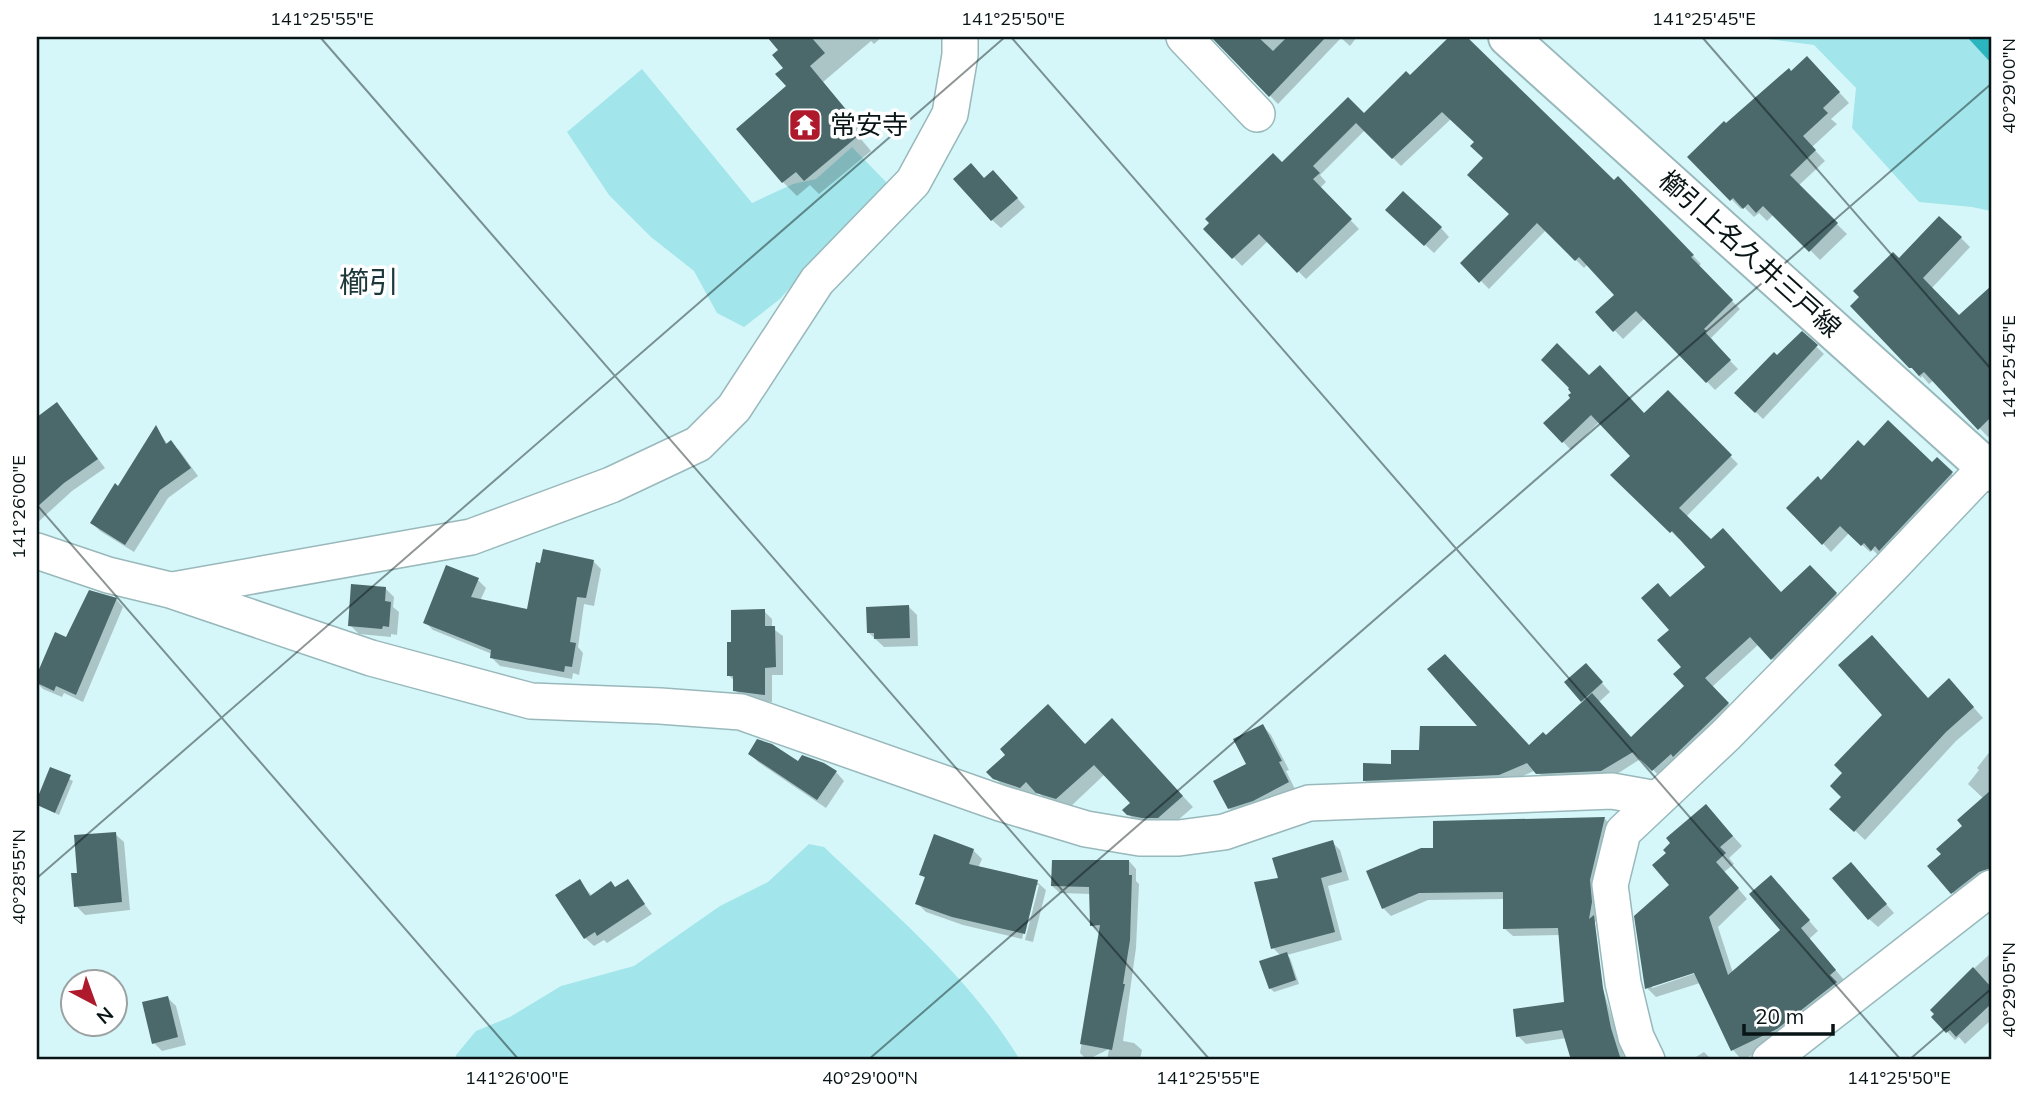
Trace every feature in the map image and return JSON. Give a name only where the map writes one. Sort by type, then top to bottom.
[{"type":"main road","name":"櫛引上名久井三戸線","points":[[1508,37],[1989,470]]},
{"type":"street","points":[[170,590],[471,537],[611,485],[698,444],[734,408],[817,281],[913,182],[950,114],[960,55],[960,37]]},
{"type":"street","points":[[1184,37],[1257,114]]},
{"type":"street","points":[[1647,1060],[1636,1037],[1623,983],[1610,885],[1623,832],[1755,705],[1989,470]]},
{"type":"street","points":[[37,551],[107,575],[170,590],[371,658],[531,701],[741,712],[1000,803],[1086,830],[1140,838],[1178,838],[1224,832],[1309,803],[1612,791],[1657,799]]},
{"type":"street","points":[[1770,1060],[1991,888]]},
{"type":"shaded area","points":[[1752,37],[1967,37],[1991,63],[1991,211],[1919,202],[1852,128],[1856,88],[1814,45]]},
{"type":"shaded area","points":[[1967,37],[1991,37],[1991,63]]},
{"type":"shaded area","points":[[642,69],[752,203],[793,184],[816,179],[852,147],[887,183],[880,199],[826,246],[780,299],[744,327],[717,313],[694,271],[651,237],[609,195],[567,132]]},
{"type":"shaded area","points":[[809,844],[824,847],[929,947],[978,1001],[1020,1060],[456,1060],[456,1055],[476,1031],[510,1017],[561,986],[634,966],[720,906],[768,882]]},
{"type":"building","points":[[767,37],[811,37],[825,53],[810,66],[848,112],[842,117],[858,136],[804,181],[796,172],[782,183],[736,129],[786,86],[775,74],[783,68],[772,55],[778,50]]},
{"type":"building","points":[[1211,37],[1258,37],[1273,51],[1287,37],[1326,37],[1269,97]]},
{"type":"building","points":[[1449,37],[1467,37],[1614,180],[1618,176],[1733,300],[1704,329],[1731,360],[1706,383],[1636,311],[1613,332],[1595,312],[1614,295],[1579,257],[1575,261],[1537,223],[1479,283],[1460,263],[1509,214],[1467,175],[1483,158],[1470,146],[1474,142],[1442,112],[1392,159],[1356,123],[1313,166],[1320,173],[1313,179],[1352,219],[1297,273],[1259,234],[1232,259],[1203,229],[1209,223],[1205,219],[1273,153],[1282,162],[1348,97],[1364,113],[1406,71],[1410,75]]},
{"type":"building","points":[[1807,56],[1840,92],[1823,108],[1828,113],[1803,136],[1816,150],[1790,175],[1838,223],[1809,252],[1763,206],[1756,213],[1748,204],[1743,209],[1733,198],[1730,201],[1687,157],[1724,121],[1726,123],[1789,68],[1791,71]]},
{"type":"building","points":[[971,163],[984,178],[993,170],[1018,198],[991,221],[953,179]]},
{"type":"building","points":[[1403,191],[1442,227],[1424,246],[1385,210]]},
{"type":"building","points":[[1939,216],[1962,237],[1923,278],[1959,315],[1991,286],[1991,417],[1978,430],[1924,372],[1919,376],[1909,368],[1850,306],[1859,297],[1853,291],[1893,252],[1899,258]]},
{"type":"building","points":[[1802,331],[1818,345],[1755,413],[1734,393],[1774,352],[1777,355]]},
{"type":"building","points":[[1557,343],[1589,375],[1600,365],[1644,413],[1668,390],[1732,455],[1679,508],[1711,539],[1723,528],[1781,592],[1810,565],[1837,593],[1771,660],[1750,637],[1705,678],[1729,703],[1673,757],[1671,754],[1652,771],[1633,752],[1601,771],[1536,774],[1527,763],[1499,775],[1363,781],[1363,763],[1391,764],[1391,750],[1419,750],[1420,726],[1477,726],[1427,669],[1445,654],[1529,745],[1543,732],[1546,735],[1592,693],[1631,737],[1684,686],[1673,674],[1681,667],[1657,640],[1669,630],[1641,598],[1658,583],[1670,597],[1705,567],[1672,531],[1670,533],[1610,475],[1630,456],[1591,415],[1562,443],[1543,423],[1570,398],[1568,395],[1571,393],[1541,360]]},
{"type":"building","points":[[57,402],[98,459],[64,483],[37,507],[37,417]]},
{"type":"building","points":[[1888,420],[1932,462],[1937,457],[1953,472],[1879,551],[1875,546],[1871,551],[1864,543],[1861,546],[1840,526],[1822,545],[1786,508],[1818,476],[1821,480],[1858,440],[1864,446]]},
{"type":"building","points":[[156,425],[166,444],[171,440],[191,468],[160,490],[125,545],[90,523],[115,483],[118,486]]},
{"type":"building","points":[[543,549],[594,560],[586,598],[577,597],[570,642],[576,643],[572,667],[565,666],[564,672],[490,658],[491,650],[423,623],[446,565],[479,578],[471,597],[527,609],[536,562],[540,563]]},
{"type":"building","points":[[351,584],[386,587],[385,601],[391,602],[389,627],[383,626],[382,629],[348,626]]},
{"type":"building","points":[[89,590],[117,598],[76,695],[56,686],[54,691],[37,683],[37,674],[55,632],[66,637]]},
{"type":"building","points":[[909,605],[910,638],[874,639],[874,633],[867,633],[866,607]]},
{"type":"building","points":[[765,609],[765,626],[775,626],[776,667],[765,668],[765,695],[733,691],[733,676],[727,676],[731,610]]},
{"type":"building","points":[[1872,635],[1928,698],[1949,678],[1974,707],[1946,732],[1854,832],[1829,809],[1841,797],[1830,786],[1842,773],[1834,765],[1882,715],[1838,665]]},
{"type":"building","points":[[1586,663],[1603,682],[1581,702],[1564,682]]},
{"type":"building","points":[[1048,704],[1085,744],[1112,718],[1183,796],[1158,818],[1142,818],[1127,815],[1122,810],[1130,803],[1094,765],[1056,799],[1036,793],[1026,782],[1020,788],[993,779],[986,772],[1005,755],[1000,749]]},
{"type":"building","points":[[1263,724],[1282,761],[1279,762],[1289,782],[1253,801],[1228,809],[1213,781],[1246,764],[1233,739]]},
{"type":"building","points":[[757,739],[772,744],[798,761],[802,755],[837,771],[817,800],[748,754]]},
{"type":"building","points":[[50,767],[71,775],[55,813],[37,805]]},
{"type":"building","points":[[1991,790],[1991,868],[1979,872],[1951,894],[1927,866],[1941,854],[1936,849],[1962,826],[1957,820]]},
{"type":"building","points":[[1706,804],[1733,836],[1720,847],[1726,853],[1716,862],[1739,888],[1709,917],[1728,975],[1780,930],[1749,894],[1771,875],[1810,920],[1801,928],[1836,970],[1830,975],[1837,982],[1777,1029],[1731,1051],[1694,973],[1645,989],[1634,916],[1669,885],[1652,865],[1666,853],[1663,850],[1670,843],[1666,838]]},
{"type":"building","points":[[1605,817],[1590,880],[1592,902],[1589,919],[1594,915],[1603,988],[1621,1060],[1571,1060],[1562,1030],[1516,1037],[1513,1009],[1564,1002],[1558,928],[1503,929],[1503,892],[1419,893],[1382,909],[1366,871],[1421,848],[1433,848],[1433,821]]},
{"type":"building","points":[[116,832],[122,902],[74,907],[71,873],[77,873],[74,835]]},
{"type":"building","points":[[934,834],[974,849],[969,864],[1038,880],[1025,934],[952,917],[915,904],[925,877],[919,875]]},
{"type":"building","points":[[1333,840],[1342,872],[1321,878],[1335,932],[1271,949],[1254,882],[1278,878],[1272,858]]},
{"type":"building","points":[[1052,860],[1129,860],[1129,875],[1132,875],[1130,940],[1125,984],[1112,1050],[1080,1044],[1100,925],[1090,926],[1089,887],[1051,886]]},
{"type":"building","points":[[1851,862],[1887,904],[1868,920],[1832,878]]},
{"type":"building","points":[[580,879],[590,896],[611,881],[615,887],[628,879],[645,904],[597,936],[595,932],[584,939],[555,895]]},
{"type":"building","points":[[1287,952],[1296,980],[1269,989],[1259,961]]},
{"type":"building","points":[[1973,967],[1991,987],[1991,1004],[1956,1037],[1950,1030],[1946,1033],[1931,1017],[1934,1014],[1930,1010]]},
{"type":"building","points":[[168,996],[178,1037],[152,1044],[142,1002]]},
{"type":"place","name":"常安寺","points":[[805,125]]},
{"type":"district","name":"櫛引","points":[[369,283]]}]
